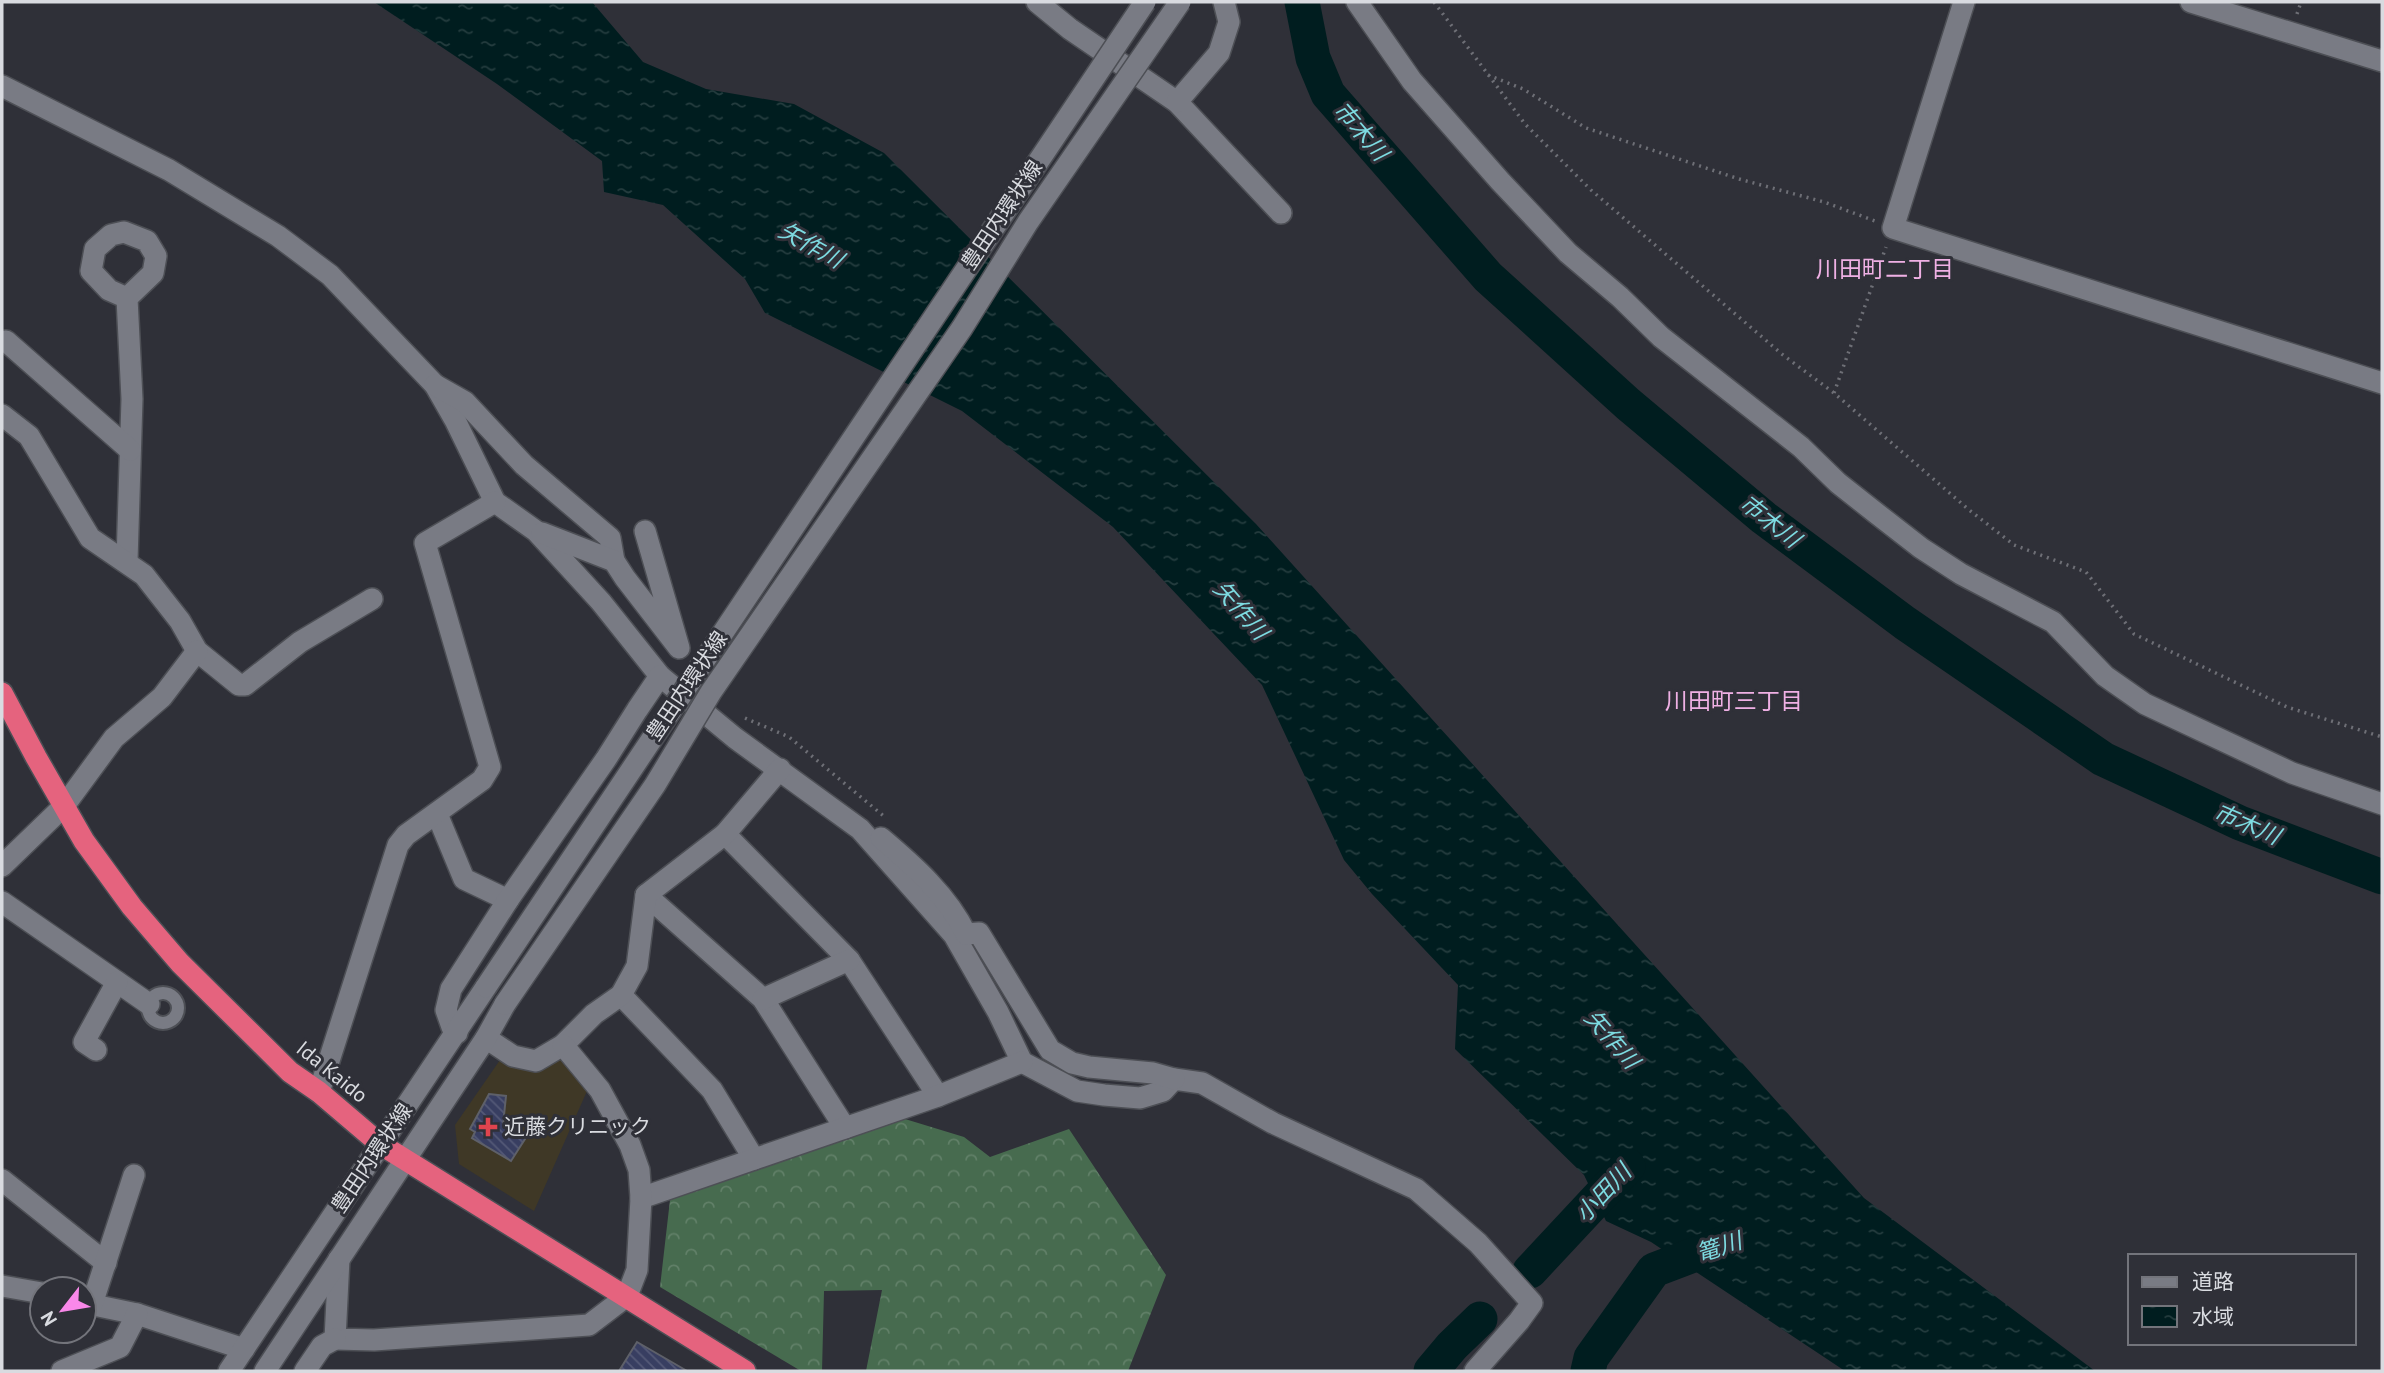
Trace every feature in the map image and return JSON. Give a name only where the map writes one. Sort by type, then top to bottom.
[{"type":"highway","name":"Ida Kaido","points":[[2,693],[64,806],[101,865],[150,929],[290,1072],[319,1092],[380,1144],[746,1371]]},
{"type":"street","points":[[1037,2],[1070,29],[1177,102],[1281,214]]},
{"type":"street","name":"豊田内環状線","points":[[229,1371],[1146,2]]},
{"type":"street","name":"豊田内環状線","points":[[265,1371],[486,1038],[505,1004],[655,785],[711,692],[1180,2]]},
{"type":"street","points":[[1177,102],[1219,53],[1228,22],[1224,2]]},
{"type":"street","points":[[1357,2],[1412,81],[1568,253],[1620,297],[1661,337],[1781,430],[1838,483],[1885,520],[1961,574],[2053,622],[2105,676],[2145,704],[2292,773],[2382,804]]},
{"type":"street","points":[[1964,2],[1893,228],[2382,383]]},
{"type":"street","points":[[2191,2],[2382,61]]},
{"type":"street","points":[[2,86],[169,170],[278,236],[330,275],[435,385],[495,502],[536,531],[601,602],[660,676],[736,738],[860,829],[954,935],[998,1012],[1022,1062],[1077,1091],[1104,1095],[1140,1098],[1163,1091],[1174,1079]]},
{"type":"street","points":[[127,298],[132,399],[127,561]]},
{"type":"street","points":[[6,341],[130,450]]},
{"type":"street","points":[[435,385],[465,402],[524,465],[610,538],[614,561],[679,648],[645,531]]},
{"type":"street","points":[[2,415],[29,436],[90,538],[144,575],[180,621],[197,651],[239,685],[246,685],[300,642],[372,599]]},
{"type":"street","points":[[319,1092],[398,845],[405,835],[482,780],[490,767],[425,543],[495,502]]},
{"type":"street","points":[[536,531],[614,561]]},
{"type":"street","points":[[2,866],[64,806],[114,738],[162,697],[197,651]]},
{"type":"street","points":[[457,1032],[452,1027],[446,1010],[451,989],[660,676]]},
{"type":"street","points":[[486,1038],[513,1056],[536,1061],[563,1045],[594,1014],[621,995],[637,965],[646,895],[725,834],[780,769]]},
{"type":"street","points":[[437,814],[464,879],[508,900]]},
{"type":"street","points":[[860,829],[877,835],[908,861],[957,915],[966,934],[979,933],[1050,1049],[1072,1063],[1153,1073],[1202,1083],[1273,1123],[1416,1189],[1478,1243],[1532,1303],[1475,1371]]},
{"type":"street","points":[[725,834],[849,960],[939,1096]]},
{"type":"street","points":[[646,895],[763,999],[845,1128]]},
{"type":"street","points":[[2,902],[149,1004]]},
{"type":"street","points":[[763,999],[849,960]]},
{"type":"street","points":[[96,1050],[84,1042],[117,982]]},
{"type":"street","points":[[621,995],[712,1090],[754,1159]]},
{"type":"street","points":[[304,1371],[322,1346],[335,1339],[374,1339],[589,1325],[627,1296],[637,1269],[641,1198],[639,1170],[630,1145],[600,1090],[563,1045]]},
{"type":"street","points":[[641,1198],[939,1096],[1022,1062]]},
{"type":"street","points":[[98,1281],[134,1175]]},
{"type":"street","points":[[2,1180],[106,1263]]},
{"type":"street","points":[[335,1339],[339,1259]]},
{"type":"street","points":[[2,1286],[28,1291]]},
{"type":"street","points":[[98,1306],[137,1314],[244,1349]]},
{"type":"street","points":[[62,1371],[120,1347],[137,1314]]},
{"type":"path","points":[[1434,2],[1525,124],[1591,190],[1783,355],[1834,393],[1968,509],[2014,545],[2086,572],[2134,634],[2287,707],[2382,737]]},
{"type":"path","points":[[1486,74],[1523,89],[1586,128],[1739,179],[1824,202],[1893,228],[1834,393]]},
{"type":"shaded area","points":[[561,1059],[587,1091],[534,1211],[459,1164],[455,1125],[500,1060],[510,1066],[527,1070]]},
{"type":"green space","points":[[905,1119],[964,1137],[990,1157],[1069,1129],[1166,1275],[1128,1371],[866,1371],[882,1290],[824,1291],[822,1371],[801,1371],[660,1287],[670,1200]]},
{"type":"water","name":"矢作川","points":[[374,2],[592,2],[643,62],[706,89],[794,104],[884,153],[1256,524],[1864,1198],[2095,1371],[1845,1371],[1651,1242],[1606,1221],[1584,1175],[1455,1049],[1458,985],[1372,894],[1344,860],[1262,685],[1113,527],[962,411],[765,313],[745,279],[663,205],[604,192],[602,161],[497,84]]},
{"type":"building","name":"近藤クリニック","points":[[489,1094],[506,1096],[503,1125],[525,1139],[511,1161],[472,1138],[475,1132],[470,1129]]},
{"type":"building","points":[[637,1342],[687,1371],[619,1371]]},
{"type":"waterway","name":"市木川","points":[[1302,2],[1313,58],[1328,94],[1488,277],[1628,404],[1764,518],[1905,623],[2103,759],[2240,823],[2382,877]]},
{"type":"waterway","name":"小田川","points":[[1530,1271],[1628,1166]]},
{"type":"waterway","name":"篭川","points":[[1588,1371],[1591,1358],[1654,1270],[1722,1244]]},
{"type":"waterway","name":"小田川","points":[[1431,1371],[1480,1319]]},
{"type":"place","name":"近藤クリニック","points":[[488,1127]]},
{"type":"district","name":"川田町二丁目","points":[[1885,269]]},
{"type":"district","name":"川田町三丁目","points":[[1734,701]]}]
